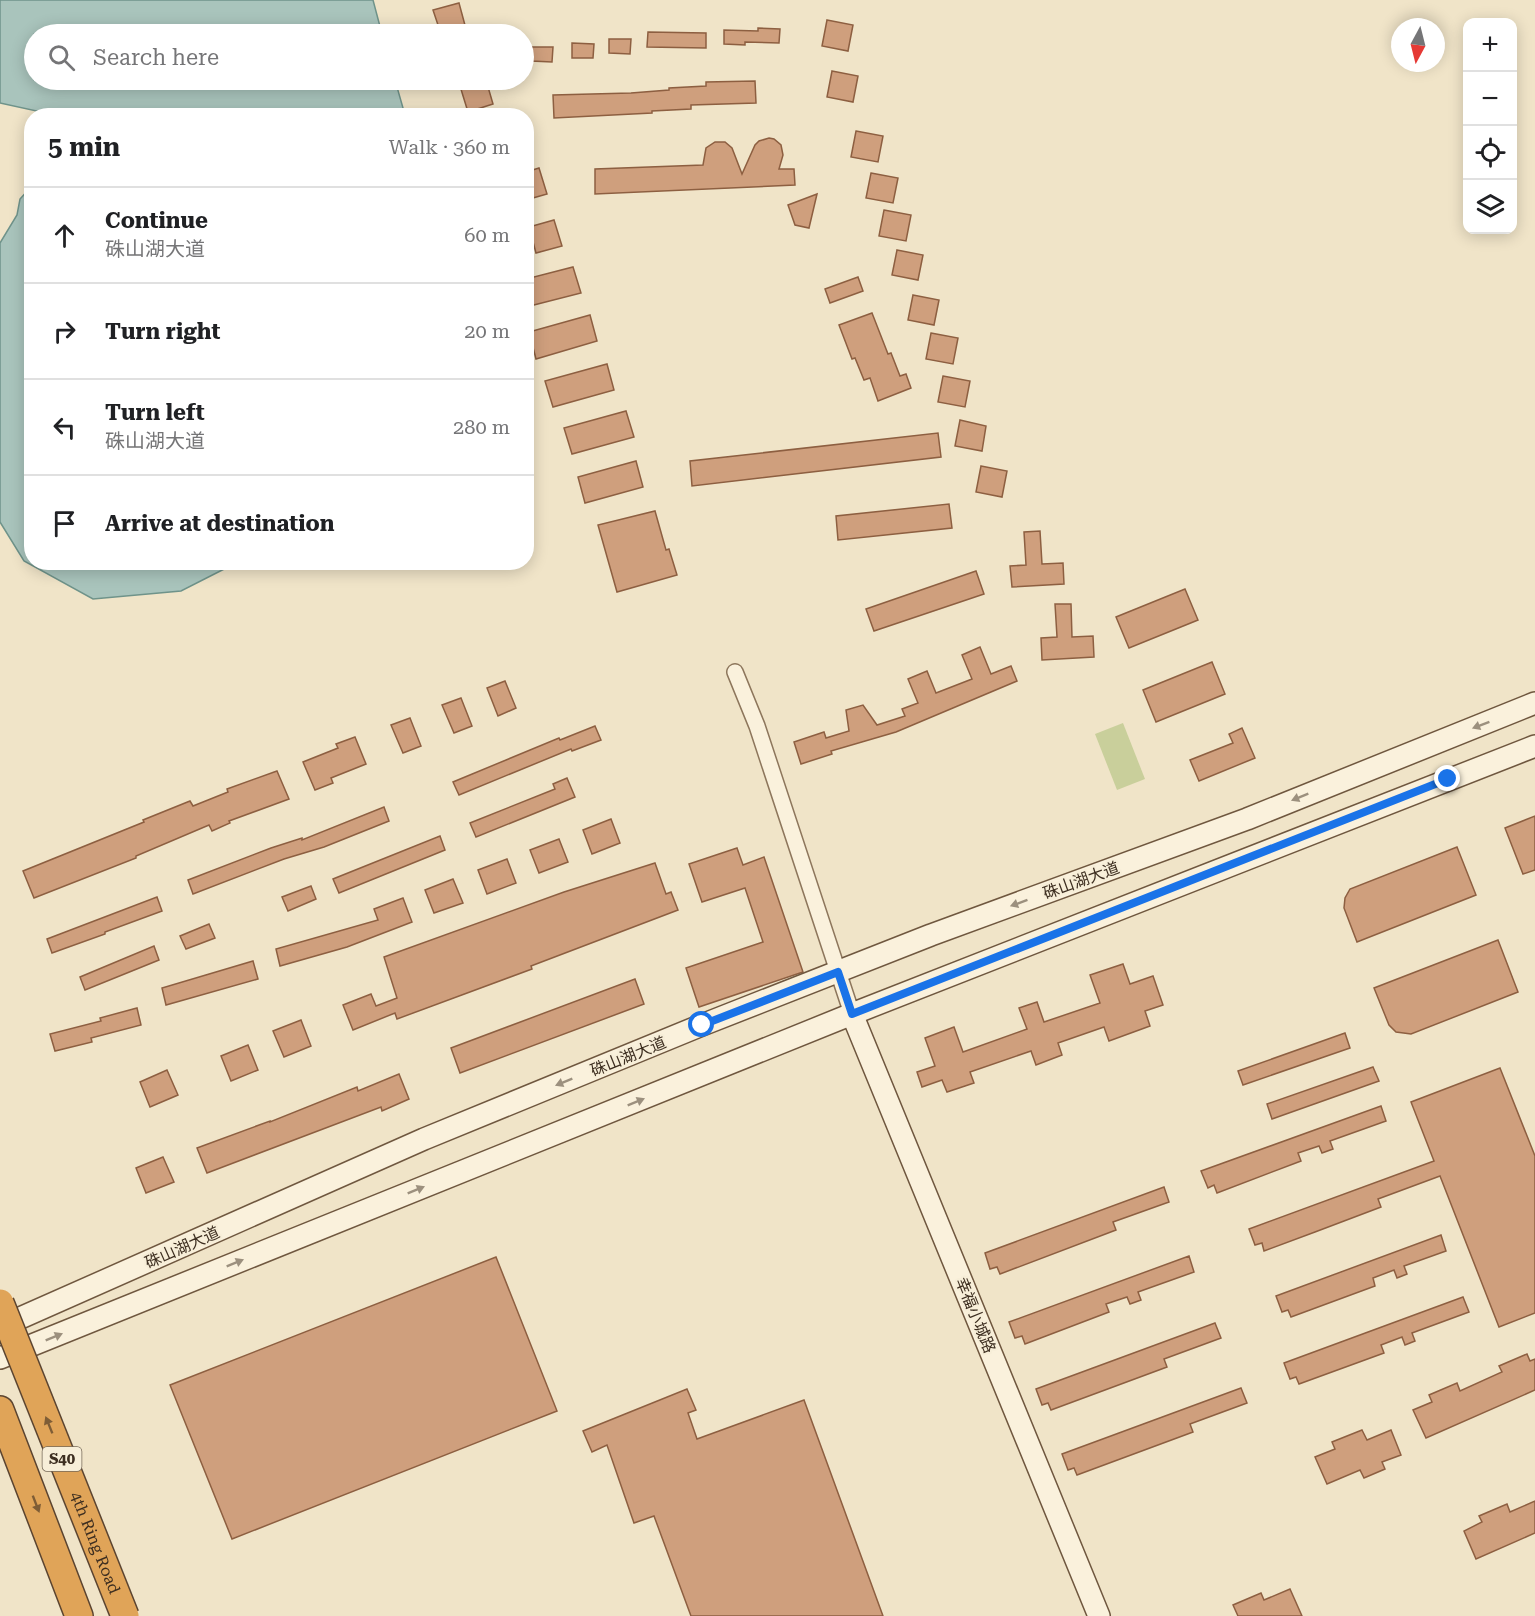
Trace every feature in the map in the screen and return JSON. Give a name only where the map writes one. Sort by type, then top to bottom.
[{"type":"highway","name":"4th Ring Road","points":[[0,1303],[124,1616]]},
{"type":"highway","name":"S40","points":[[0,1410],[79,1616]]},
{"type":"main road","name":"硃山湖大道","points":[[0,1327],[424,1139],[931,935],[1247,819],[1535,704]]},
{"type":"main road","name":"硃山湖大道","points":[[4,1357],[852,1014],[1535,746]]},
{"type":"main road","name":"幸福小城路","points":[[852,1014],[1099,1616]]},
{"type":"main road","points":[[0,1333],[4,1357]]},
{"type":"street","points":[[735,672],[757,726],[852,1014]]},
{"type":"green space","points":[[1123,723],[1145,779],[1117,790],[1095,734]]},
{"type":"water","points":[[0,0],[373,0],[379,24],[24,24],[24,90],[398,90],[403,108],[24,108],[0,103]]},
{"type":"water","points":[[24,195],[24,561],[0,522],[0,243],[17,215],[20,199]]},
{"type":"water","points":[[40,570],[222,570],[181,591],[93,599]]},
{"type":"building","points":[[459,3],[465,24],[438,24],[433,10]]},
{"type":"building","points":[[827,20],[853,25],[848,51],[822,46]]},
{"type":"building","points":[[758,28],[780,29],[779,43],[724,44],[724,30],[758,31]]},
{"type":"building","points":[[648,32],[706,33],[706,48],[647,47]]},
{"type":"building","points":[[609,39],[631,39],[630,54],[609,53]]},
{"type":"building","points":[[572,43],[594,44],[593,58],[572,58]]},
{"type":"building","points":[[534,47],[553,47],[552,62],[534,61]]},
{"type":"building","points":[[832,71],[858,76],[853,102],[827,97]]},
{"type":"building","points":[[755,81],[756,103],[691,105],[691,109],[652,111],[652,113],[554,118],[553,95],[631,93],[706,86],[706,82]]},
{"type":"building","points":[[461,90],[489,90],[493,104],[480,108],[467,108]]},
{"type":"building","points":[[856,131],[883,136],[878,162],[851,157]]},
{"type":"building","points":[[769,138],[781,145],[783,155],[779,169],[794,169],[795,185],[595,194],[595,169],[703,165],[706,148],[715,142],[725,142],[732,148],[742,174],[755,145]]},
{"type":"building","points":[[539,168],[547,194],[534,198],[534,170]]},
{"type":"building","points":[[871,173],[898,178],[893,203],[866,198]]},
{"type":"building","points":[[817,194],[809,228],[795,225],[788,205]]},
{"type":"building","points":[[884,210],[911,215],[906,241],[879,236]]},
{"type":"building","points":[[554,220],[562,246],[536,253],[534,226]]},
{"type":"building","points":[[897,250],[923,255],[918,280],[892,275]]},
{"type":"building","points":[[573,267],[581,293],[534,305],[534,277]]},
{"type":"building","points":[[858,277],[863,291],[830,303],[825,289]]},
{"type":"building","points":[[913,295],[939,300],[934,325],[908,320]]},
{"type":"building","points":[[872,313],[888,354],[891,353],[900,376],[906,374],[911,388],[878,401],[870,378],[864,380],[855,358],[852,359],[839,325]]},
{"type":"building","points":[[590,315],[597,341],[536,359],[534,331]]},
{"type":"building","points":[[931,333],[958,338],[953,364],[926,359]]},
{"type":"building","points":[[607,364],[614,390],[553,407],[545,381]]},
{"type":"building","points":[[943,376],[970,381],[965,407],[938,402]]},
{"type":"building","points":[[626,411],[634,437],[572,454],[564,428]]},
{"type":"building","points":[[960,420],[986,426],[982,451],[955,446]]},
{"type":"building","points":[[938,433],[941,457],[692,486],[690,461]]},
{"type":"building","points":[[636,461],[643,487],[585,503],[578,477]]},
{"type":"building","points":[[981,466],[1007,471],[1002,497],[976,492]]},
{"type":"building","points":[[949,504],[952,528],[838,540],[836,516]]},
{"type":"building","points":[[655,511],[666,550],[669,549],[677,575],[617,592],[598,525]]},
{"type":"building","points":[[1040,531],[1042,564],[1063,563],[1064,584],[1012,587],[1010,566],[1026,565],[1024,532]]},
{"type":"building","points":[[976,571],[984,594],[874,631],[866,609]]},
{"type":"building","points":[[1185,589],[1198,620],[1129,648],[1116,617]]},
{"type":"building","points":[[1055,604],[1071,604],[1072,637],[1093,636],[1094,657],[1042,660],[1041,638],[1057,637]]},
{"type":"building","points":[[980,647],[991,674],[1011,666],[1017,681],[896,732],[831,751],[832,754],[801,764],[794,742],[824,732],[826,738],[849,731],[846,710],[863,705],[877,725],[905,716],[902,709],[918,703],[908,679],[927,671],[936,693],[972,679],[962,655]]},
{"type":"building","points":[[1212,662],[1225,694],[1156,722],[1143,690]]},
{"type":"building","points":[[505,681],[516,708],[498,716],[487,688]]},
{"type":"building","points":[[461,698],[472,726],[454,733],[442,705]]},
{"type":"building","points":[[410,718],[421,746],[403,753],[391,725]]},
{"type":"building","points":[[595,726],[601,740],[572,751],[571,749],[459,795],[453,782],[559,738],[560,740]]},
{"type":"building","points":[[1242,728],[1255,758],[1199,781],[1190,760],[1233,743],[1229,734]]},
{"type":"building","points":[[355,737],[366,764],[331,778],[333,783],[315,790],[303,762],[338,748],[336,744]]},
{"type":"building","points":[[277,771],[289,799],[229,821],[230,823],[212,831],[209,825],[136,856],[136,858],[34,898],[23,871],[190,801],[193,806],[228,792],[227,789]]},
{"type":"building","points":[[567,778],[575,797],[476,837],[470,823],[555,789],[553,784]]},
{"type":"building","points":[[384,807],[389,821],[193,894],[188,880],[271,848],[302,838],[302,840]]},
{"type":"building","points":[[1535,816],[1535,870],[1523,874],[1505,828]]},
{"type":"building","points":[[611,819],[620,843],[592,854],[583,830]]},
{"type":"building","points":[[440,836],[445,850],[339,893],[333,879]]},
{"type":"building","points":[[559,839],[568,862],[539,873],[530,850]]},
{"type":"building","points":[[1457,847],[1476,895],[1357,942],[1344,908],[1345,898],[1350,889]]},
{"type":"building","points":[[737,848],[743,865],[764,857],[803,972],[699,1007],[686,968],[763,942],[745,888],[702,902],[689,864]]},
{"type":"building","points":[[507,859],[516,883],[487,894],[478,870]]},
{"type":"building","points":[[655,863],[666,894],[671,892],[678,910],[531,966],[532,969],[397,1019],[395,1013],[353,1030],[343,1005],[371,994],[376,1006],[397,998],[384,957],[564,892]]},
{"type":"building","points":[[453,879],[463,903],[434,913],[425,890]]},
{"type":"building","points":[[311,886],[316,899],[288,911],[282,897]]},
{"type":"building","points":[[157,897],[162,911],[52,953],[47,939]]},
{"type":"building","points":[[403,898],[412,922],[347,947],[280,966],[276,949],[378,920],[374,909]]},
{"type":"building","points":[[209,924],[215,938],[186,949],[180,936]]},
{"type":"building","points":[[1498,940],[1518,992],[1411,1034],[1396,1032],[1389,1025],[1374,988]]},
{"type":"building","points":[[154,946],[159,960],[85,990],[80,977]]},
{"type":"building","points":[[253,961],[258,979],[166,1005],[162,988]]},
{"type":"building","points":[[1123,964],[1130,984],[1153,976],[1163,1005],[1145,1011],[1150,1026],[1109,1041],[1104,1027],[1058,1043],[1062,1055],[1036,1065],[1031,1051],[970,1072],[974,1083],[947,1092],[942,1080],[922,1087],[917,1072],[935,1066],[925,1038],[954,1027],[963,1052],[1027,1029],[1019,1008],[1037,1002],[1044,1022],[1100,1003],[1090,975]]},
{"type":"building","points":[[635,979],[644,1004],[460,1073],[451,1048]]},
{"type":"building","points":[[137,1008],[141,1025],[91,1038],[92,1042],[55,1051],[50,1034],[101,1021],[100,1018]]},
{"type":"building","points":[[301,1020],[311,1046],[284,1057],[273,1031]]},
{"type":"building","points":[[1345,1033],[1350,1048],[1243,1085],[1238,1071]]},
{"type":"building","points":[[248,1045],[258,1070],[231,1081],[221,1056]]},
{"type":"building","points":[[1373,1067],[1379,1081],[1272,1119],[1267,1104]]},
{"type":"building","points":[[1500,1068],[1535,1156],[1535,1313],[1499,1327],[1440,1176],[1378,1199],[1381,1207],[1315,1232],[1264,1251],[1262,1243],[1255,1245],[1249,1229],[1434,1161],[1411,1102]]},
{"type":"building","points":[[167,1070],[178,1095],[150,1107],[140,1082]]},
{"type":"building","points":[[399,1074],[409,1099],[382,1111],[381,1107],[207,1173],[197,1148],[357,1087],[358,1091]]},
{"type":"building","points":[[1381,1106],[1386,1121],[1330,1141],[1333,1149],[1322,1153],[1319,1146],[1298,1153],[1301,1161],[1217,1193],[1214,1185],[1208,1188],[1201,1171]]},
{"type":"building","points":[[163,1157],[174,1182],[146,1193],[136,1168]]},
{"type":"building","points":[[1164,1187],[1169,1202],[1113,1222],[1116,1230],[1000,1274],[997,1267],[990,1269],[985,1253]]},
{"type":"building","points":[[1441,1235],[1446,1251],[1404,1266],[1407,1274],[1397,1278],[1394,1270],[1373,1278],[1375,1286],[1291,1317],[1288,1310],[1282,1312],[1276,1296]]},
{"type":"building","points":[[1189,1256],[1194,1272],[1138,1292],[1141,1300],[1130,1304],[1127,1297],[1106,1304],[1109,1312],[1025,1344],[1022,1336],[1015,1338],[1009,1322]]},
{"type":"building","points":[[496,1257],[557,1411],[232,1539],[170,1385]]},
{"type":"building","points":[[1463,1297],[1469,1312],[1412,1333],[1415,1341],[1405,1345],[1402,1337],[1381,1345],[1384,1353],[1299,1384],[1296,1377],[1290,1379],[1284,1363]]},
{"type":"building","points":[[1215,1323],[1221,1338],[1164,1359],[1167,1367],[1051,1410],[1048,1403],[1042,1405],[1036,1389]]},
{"type":"building","points":[[1527,1354],[1530,1361],[1535,1359],[1535,1390],[1426,1438],[1413,1410],[1432,1402],[1429,1395],[1457,1383],[1460,1391],[1502,1372],[1499,1366]]},
{"type":"building","points":[[1241,1388],[1247,1403],[1190,1424],[1193,1432],[1077,1475],[1074,1468],[1068,1470],[1062,1454]]},
{"type":"building","points":[[687,1389],[696,1410],[688,1413],[697,1439],[804,1400],[883,1616],[691,1616],[654,1516],[634,1523],[607,1445],[592,1452],[583,1431]]},
{"type":"building","points":[[1362,1430],[1367,1440],[1391,1430],[1401,1455],[1382,1462],[1385,1469],[1364,1478],[1360,1470],[1327,1484],[1315,1457],[1335,1449],[1332,1442]]},
{"type":"building","points":[[1535,1501],[1535,1533],[1476,1559],[1464,1531],[1482,1522],[1479,1516],[1507,1504],[1510,1512]]},
{"type":"building","points":[[1290,1589],[1302,1616],[1238,1616],[1233,1605],[1261,1593],[1264,1600]]},
{"type":"route","points":[[702,1025],[838,972],[852,1014],[1448,779]]}]
